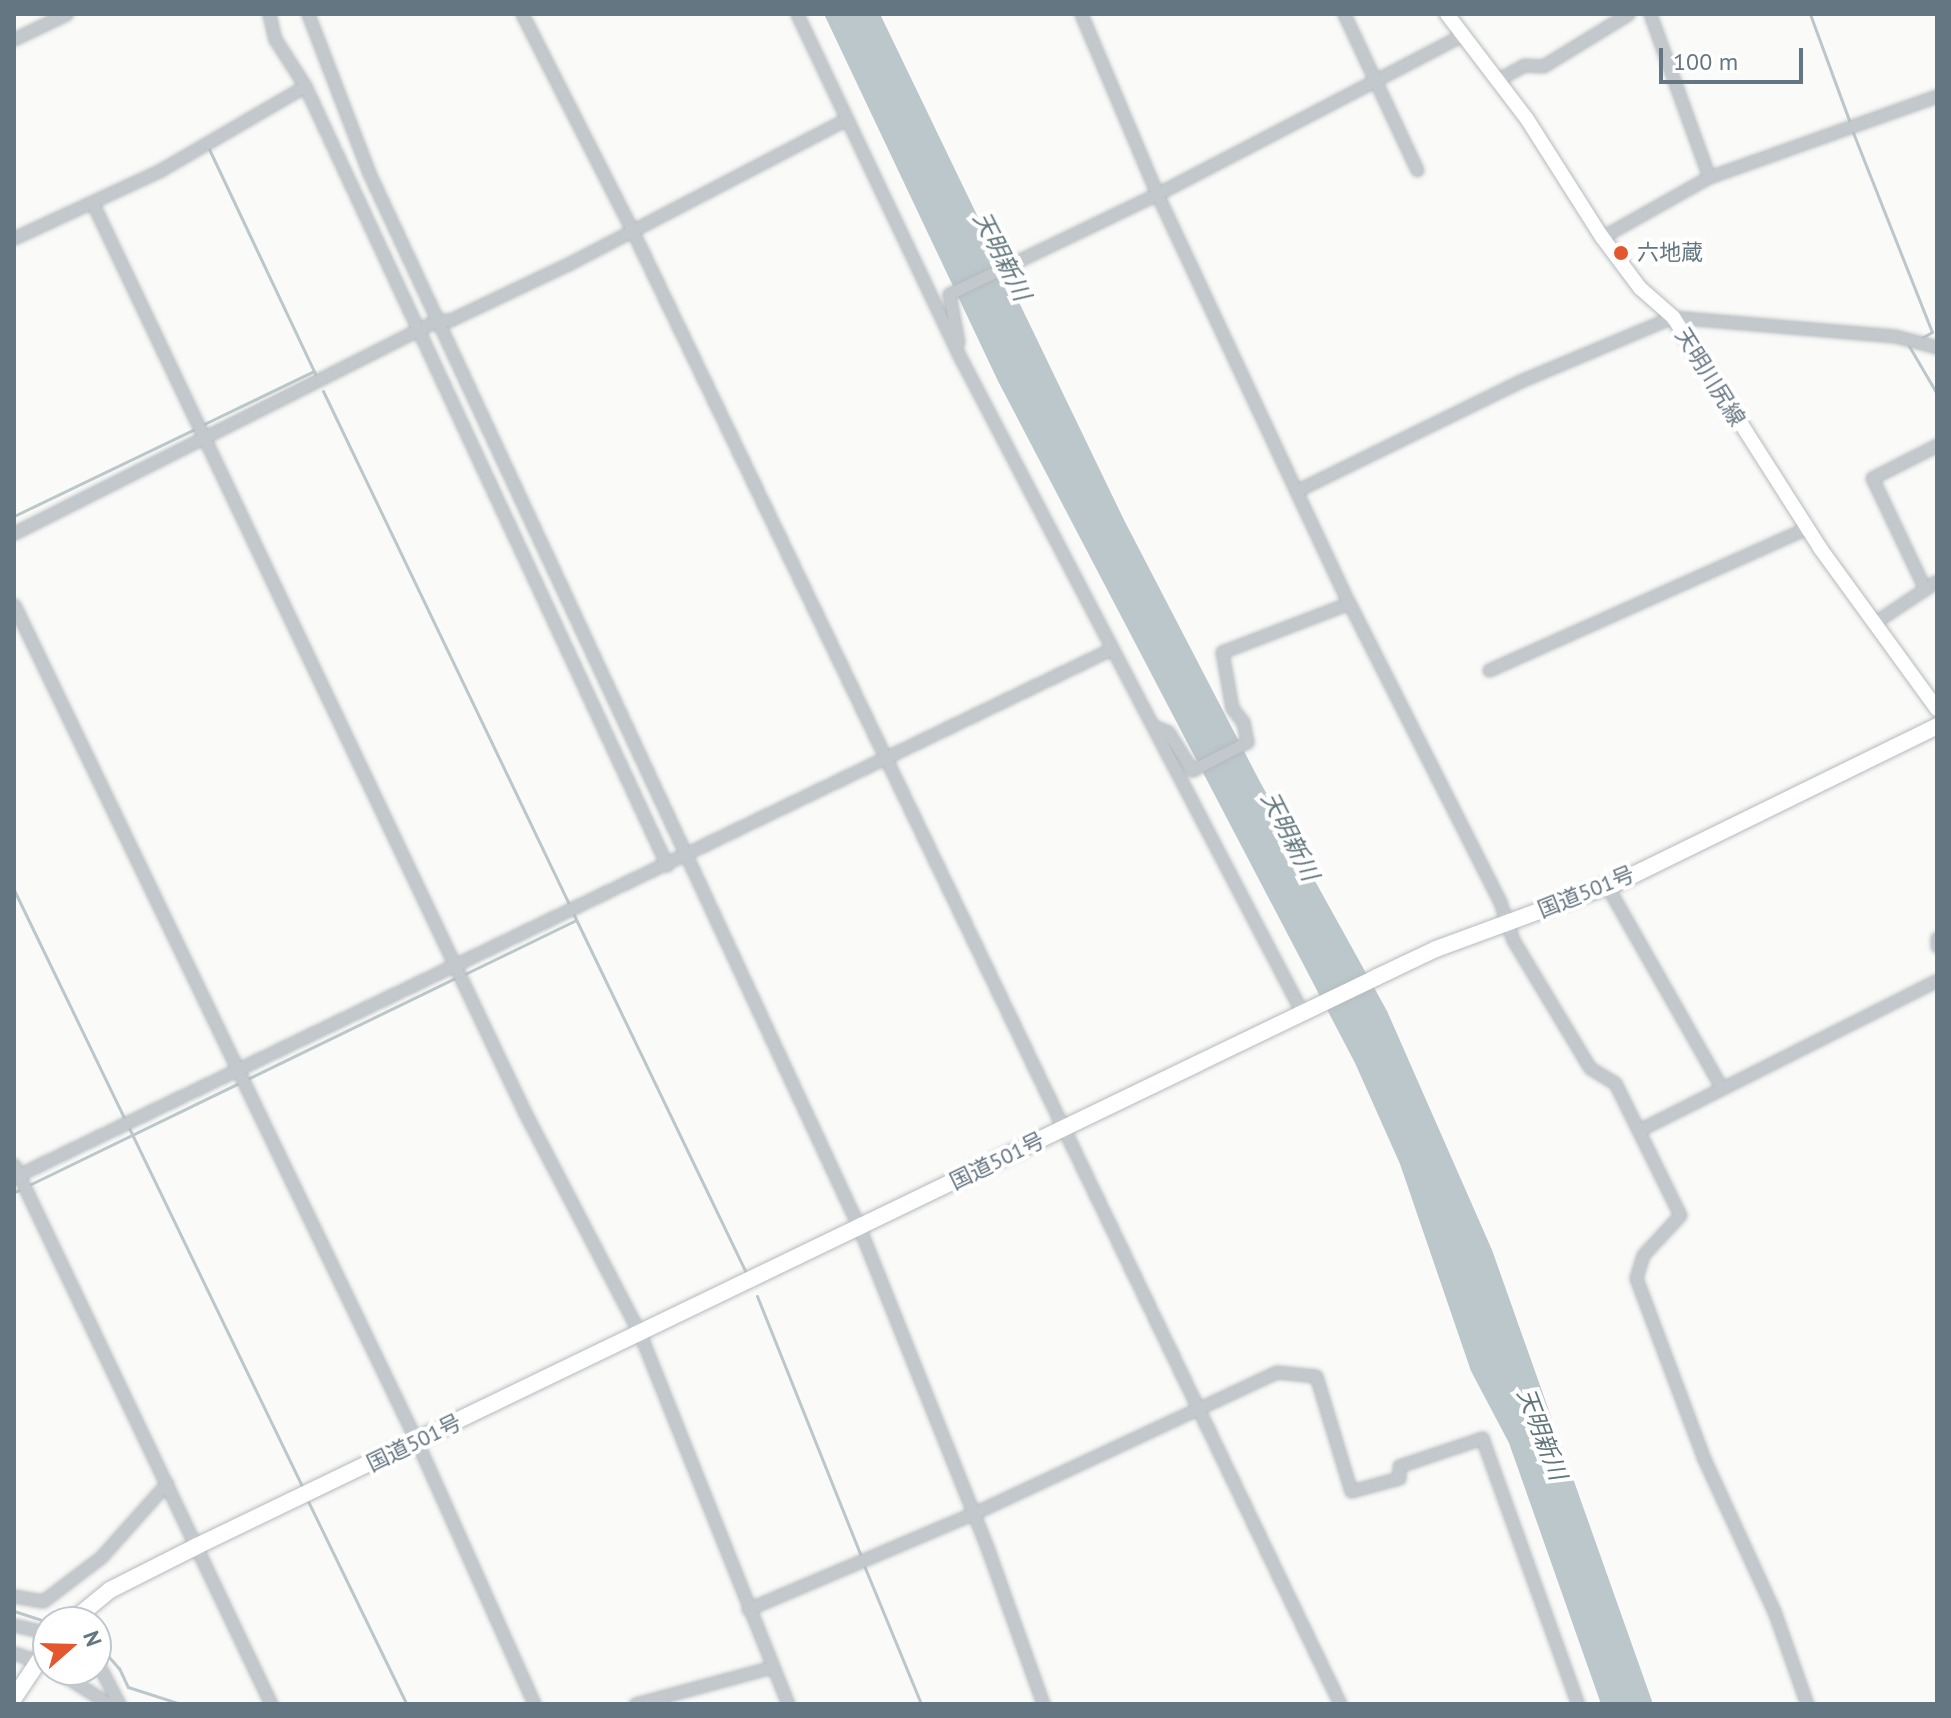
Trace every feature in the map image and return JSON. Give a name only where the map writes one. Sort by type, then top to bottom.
[{"type":"highway","name":"国道501号","points":[[90,1606],[110,1590],[197,1546],[1377,977],[1607,886],[1937,726]]},
{"type":"highway","points":[[14,1698],[32,1673]]},
{"type":"main road","name":"天明川尻線","points":[[1447,14],[1497,80],[1602,237],[1640,288],[1673,317],[1807,528],[1937,709]]},
{"type":"street","points":[[14,39],[66,14]]},
{"type":"street","points":[[269,14],[275,39],[305,86],[667,865]]},
{"type":"street","points":[[308,14],[354,139],[859,1227],[1043,1704]]},
{"type":"street","points":[[522,14],[586,149],[631,228],[1340,1704]]},
{"type":"street","points":[[797,14],[961,359],[1111,649],[1307,1013]]},
{"type":"street","points":[[1081,14],[1157,194],[1349,603],[1507,923],[1590,1068],[1615,1083],[1641,1129],[1680,1215],[1643,1255],[1636,1278],[1704,1459],[1774,1611],[1807,1704]]},
{"type":"street","points":[[1344,14],[1417,170]]},
{"type":"street","points":[[1497,80],[1524,65],[1543,66],[1628,14]]},
{"type":"street","points":[[1650,14],[1709,177]]},
{"type":"street","points":[[961,359],[949,294],[1157,194],[1463,35]]},
{"type":"street","points":[[14,238],[93,204],[305,86]]},
{"type":"street","points":[[1602,237],[1709,177],[1937,96]]},
{"type":"street","points":[[14,533],[206,440],[418,333],[437,320],[450,320],[845,120]]},
{"type":"street","points":[[93,204],[458,966],[525,1113],[640,1334],[788,1704]]},
{"type":"street","points":[[1298,490],[1518,382],[1673,317],[1895,336],[1937,347]]},
{"type":"street","points":[[1925,589],[1872,478],[1937,445]]},
{"type":"street","points":[[1489,670],[1807,528]]},
{"type":"street","points":[[1875,622],[1937,581]]},
{"type":"street","points":[[1154,726],[1168,732],[1192,770],[1247,742],[1243,722],[1232,708],[1222,652],[1349,603]]},
{"type":"street","points":[[14,605],[417,1442],[534,1704]]},
{"type":"street","points":[[271,1704],[17,1174],[458,966],[667,865],[685,852],[1111,649]]},
{"type":"street","points":[[1607,886],[1721,1087]]},
{"type":"street","points":[[1937,938],[1937,946]]},
{"type":"street","points":[[1641,1129],[1937,980]]},
{"type":"street","points":[[748,1609],[972,1514],[1277,1372],[1316,1376],[1351,1491],[1399,1478],[1399,1466],[1482,1438],[1578,1704]]},
{"type":"street","points":[[14,1596],[43,1601],[101,1557],[167,1483]]},
{"type":"street","points":[[635,1704],[772,1667]]},
{"type":"street","points":[[81,1686],[109,1704]]},
{"type":"street","points":[[110,1686],[119,1704]]},
{"type":"water","name":"天明新川","points":[[824,14],[880,14],[1124,520],[1259,780],[1387,1011],[1492,1250],[1653,1704],[1601,1704],[1509,1443],[1471,1371],[1400,1164],[1355,1063],[998,381]]},
{"type":"waterway","points":[[1810,14],[1850,123]]},
{"type":"waterway","points":[[1852,130],[1932,332],[1920,339]]},
{"type":"waterway","points":[[209,149],[316,375]]},
{"type":"waterway","points":[[1913,344],[1909,346],[1937,394]]},
{"type":"waterway","points":[[202,425],[314,371]]},
{"type":"waterway","points":[[323,391],[569,904]]},
{"type":"waterway","points":[[14,516],[195,429]]},
{"type":"waterway","points":[[14,890],[303,1488]]},
{"type":"waterway","points":[[572,911],[746,1272]]},
{"type":"waterway","points":[[465,974],[576,920]]},
{"type":"waterway","points":[[29,1185],[458,977]]},
{"type":"waterway","points":[[14,1192],[22,1189]]},
{"type":"waterway","points":[[757,1296],[861,1556]]},
{"type":"waterway","points":[[273,1703],[406,1703],[307,1499]]},
{"type":"waterway","points":[[863,1563],[921,1704]]},
{"type":"waterway","points":[[14,1611],[32,1617]]},
{"type":"waterway","points":[[112,1660],[128,1687],[181,1704]]},
{"type":"place","name":"六地蔵","points":[[1621,253]]}]
